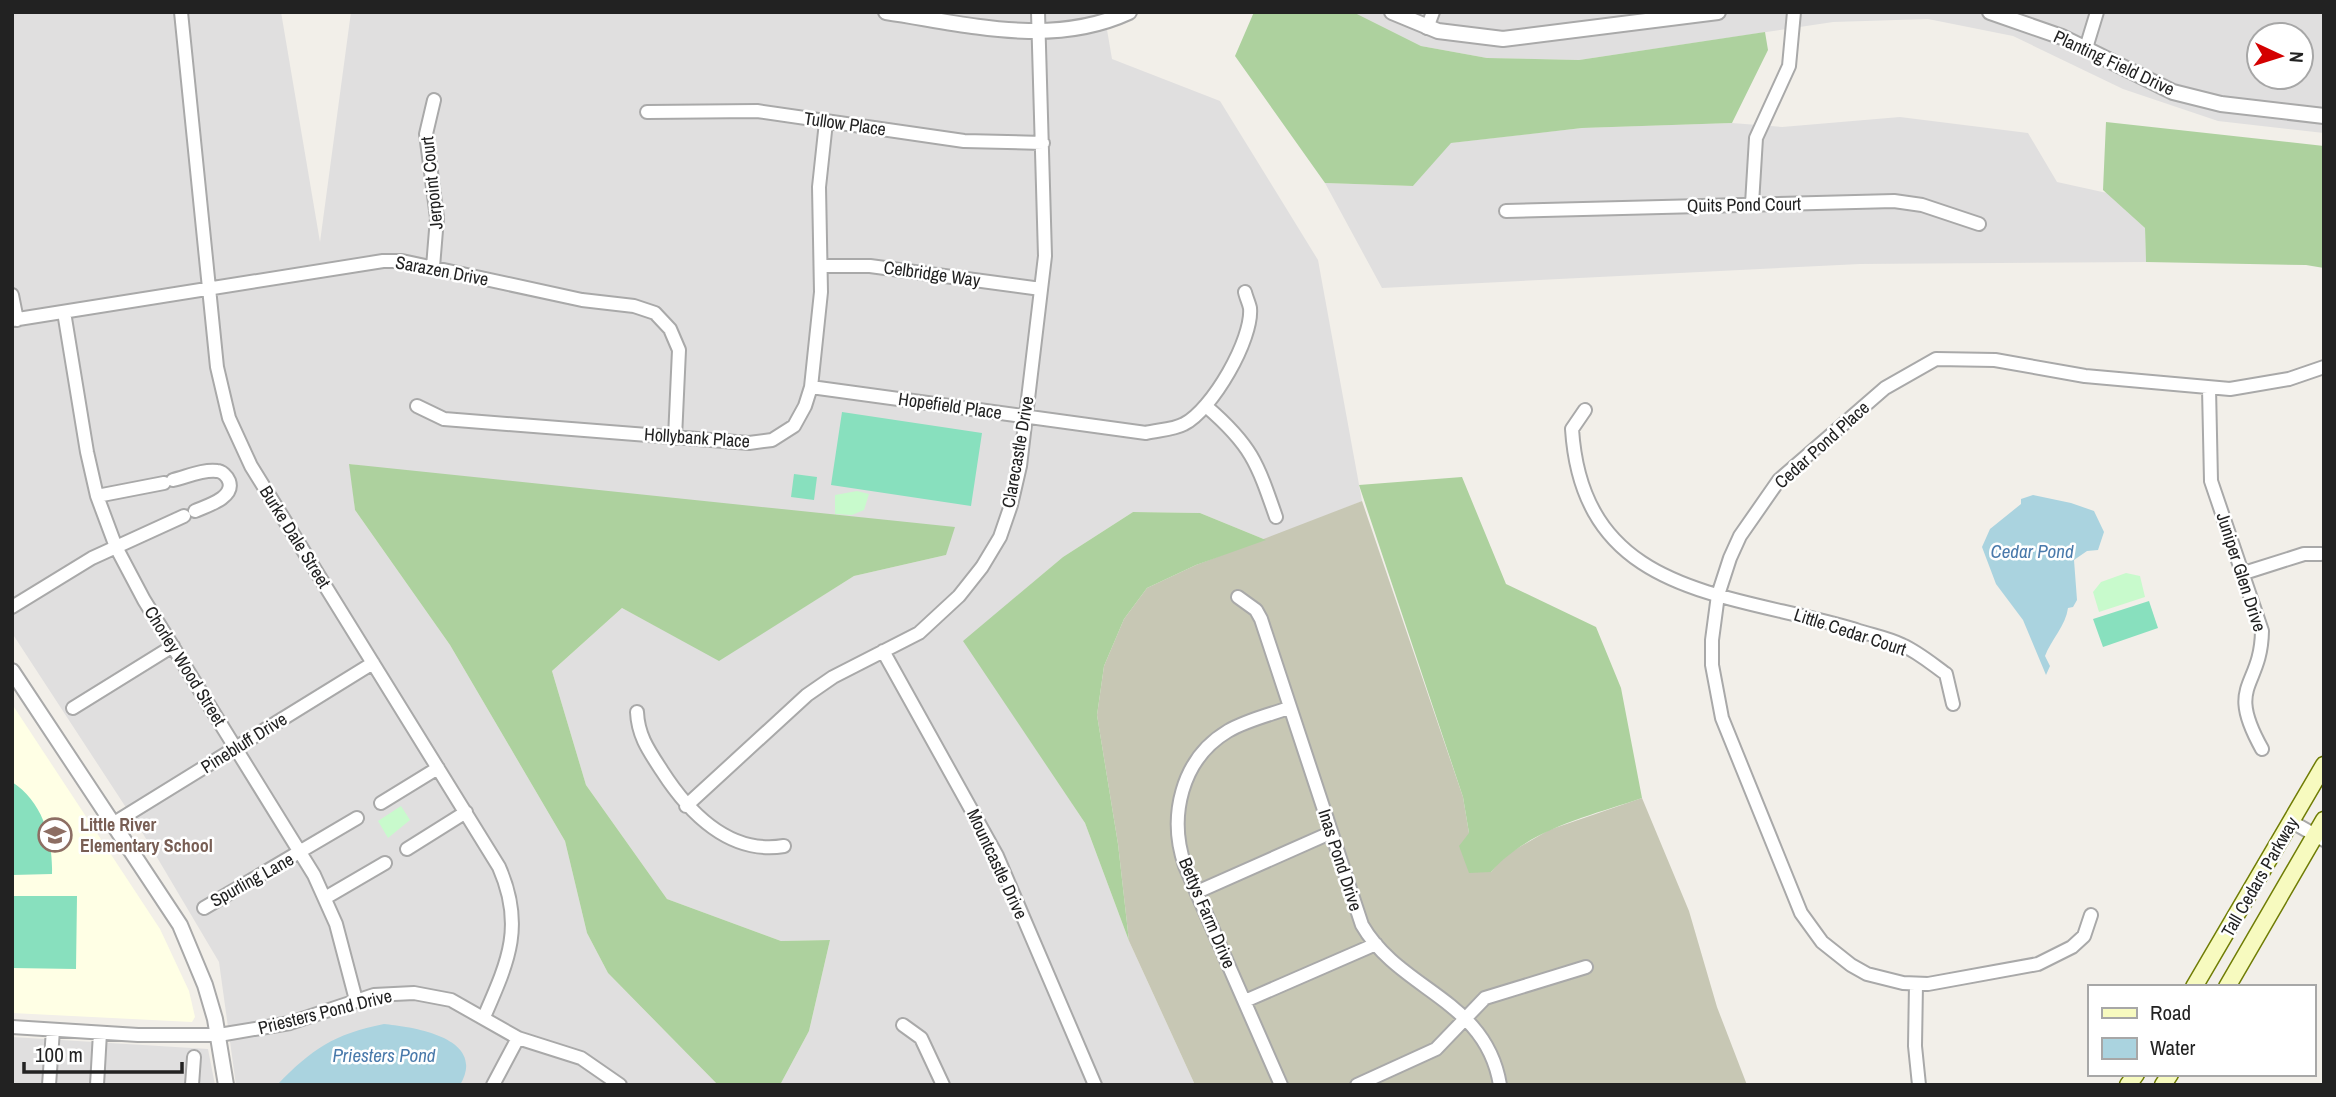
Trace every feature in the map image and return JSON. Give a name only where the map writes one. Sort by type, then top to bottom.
[{"type":"main road","name":"Tall Cedars Parkway","points":[[2195,985],[2324,765]]},
{"type":"main road","name":"Tall Cedars Parkway","points":[[2228,985],[2319,837],[2324,820]]},
{"type":"street","name":"Burke Dale Street","points":[[181,12],[208,289],[222,393],[233,427],[251,466],[503,875],[513,918],[510,951],[484,1017]]},
{"type":"street","points":[[886,12],[1040,33],[1080,29],[1129,12]]},
{"type":"street","name":"Clarecastle Drive","points":[[686,806],[807,695],[833,677],[919,633],[959,596],[982,567],[1000,537],[1012,505],[1045,256],[1038,12]]},
{"type":"street","points":[[1392,12],[1427,28],[1460,36],[1503,39],[1615,19],[1718,12]]},
{"type":"street","points":[[1427,28],[1433,12]]},
{"type":"street","points":[[1752,204],[1756,138],[1789,66],[1794,12]]},
{"type":"street","name":"Planting Field Drive","points":[[1990,12],[2030,24],[2086,48],[2146,81],[2193,98],[2324,116]]},
{"type":"street","points":[[2086,48],[2096,12]]},
{"type":"street","name":"Jerpoint Court","points":[[433,267],[437,246],[437,218],[425,134],[434,100]]},
{"type":"street","name":"Tullow Place","points":[[647,112],[757,111],[964,141],[1043,143]]},
{"type":"street","name":"Hollybank Place","points":[[417,406],[444,419],[749,443],[772,440],[794,426],[800,418],[811,387],[822,267],[819,187],[826,122]]},
{"type":"street","name":"Quits Pond Court","points":[[1506,211],[1901,201],[1922,205],[1979,224]]},
{"type":"street","name":"Sarazen Drive","points":[[15,320],[383,261],[433,267],[582,300],[634,306],[655,313],[670,329],[679,350],[675,438]]},
{"type":"street","name":"Celbridge Way","points":[[822,267],[870,266],[1041,289]]},
{"type":"street","name":"Hopefield Place","points":[[811,387],[1146,433],[1183,425],[1207,407],[1241,346],[1250,309],[1245,292]]},
{"type":"street","points":[[12,295],[15,320]]},
{"type":"street","name":"Chorley Wood Street","points":[[64,312],[87,452],[97,496],[116,547],[173,646],[301,853],[325,898],[345,951],[356,1000]]},
{"type":"street","name":"Cedar Pond Place","points":[[2091,915],[2084,936],[2072,947],[2038,964],[1916,984],[1885,980],[1851,965],[1822,943],[1801,912],[1722,718],[1712,665],[1718,595],[1740,536],[1779,480],[1885,388],[1936,359],[1995,360],[2085,376],[2209,388],[2253,387],[2324,367]]},
{"type":"street","name":"Juniper Glen Drive","points":[[2209,388],[2211,481],[2262,631],[2262,647],[2244,692],[2248,724],[2262,749]]},
{"type":"street","points":[[1207,407],[1230,427],[1252,452],[1276,517]]},
{"type":"street","name":"Little Cedar Court","points":[[1585,410],[1572,429],[1573,447],[1582,486],[1603,525],[1616,541],[1650,569],[1687,587],[1902,644],[1947,674],[1953,704]]},
{"type":"street","points":[[228,478],[251,466]]},
{"type":"street","points":[[12,607],[116,547],[224,496],[230,486],[223,473],[212,471],[97,496]]},
{"type":"street","points":[[2244,573],[2304,554],[2321,554]]},
{"type":"street","name":"Inas Pond Drive","points":[[1238,597],[1256,610],[1261,619],[1357,915],[1376,944],[1465,1019],[1489,1046],[1500,1085]]},
{"type":"street","points":[[73,708],[173,646]]},
{"type":"street","name":"Mountcastle Drive","points":[[883,651],[996,856],[1095,1085]]},
{"type":"street","name":"Pinebluff Drive","points":[[114,823],[373,663]]},
{"type":"street","points":[[12,671],[180,925],[205,985],[219,1035],[226,1085]]},
{"type":"street","name":"Bettys Farm Drive","points":[[1281,1085],[1179,849],[1178,805],[1189,773],[1218,738],[1242,724],[1290,708]]},
{"type":"street","points":[[636,712],[640,736],[686,806],[712,828],[732,839],[758,849],[784,846]]},
{"type":"street","points":[[381,803],[438,768]]},
{"type":"street","points":[[407,849],[466,813]]},
{"type":"street","name":"Spurling Lane","points":[[204,908],[357,818]]},
{"type":"street","points":[[2292,822],[2319,837]]},
{"type":"street","points":[[1197,892],[1331,834]]},
{"type":"street","points":[[325,898],[385,863]]},
{"type":"street","points":[[1245,1001],[1376,944]]},
{"type":"street","points":[[1357,1085],[1427,1055],[1485,998],[1586,967]]},
{"type":"street","points":[[1916,984],[1915,1046],[1919,1085]]},
{"type":"street","name":"Priesters Pond Drive","points":[[100,1032],[219,1035],[290,1023],[356,1000],[394,992],[414,993],[452,1000],[518,1038],[581,1058],[620,1085]]},
{"type":"street","points":[[903,1025],[921,1038],[943,1085]]},
{"type":"street","points":[[12,1027],[100,1032],[97,1085]]},
{"type":"street","points":[[49,1085],[52,1030]]},
{"type":"street","points":[[494,1085],[518,1038]]},
{"type":"street","points":[[192,1085],[194,1057]]},
{"type":"shaded area","points":[[281,12],[320,242],[351,12],[1104,12],[1112,59],[1220,101],[1318,260],[1362,501],[1266,540],[1200,513],[1133,512],[1063,557],[964,641],[1085,823],[1129,941],[1195,1085],[780,1085],[809,1031],[830,940],[781,941],[667,899],[586,785],[552,671],[622,608],[719,660],[854,576],[946,555],[350,464],[355,510],[450,645],[565,841],[587,933],[608,973],[718,1085],[236,1085],[219,962],[142,832],[12,633],[12,13]]},
{"type":"shaded area","points":[[1353,12],[2324,12],[2324,133],[2218,121],[2123,89],[2013,36],[1928,19],[1833,22],[1579,60],[1487,58],[1421,46]]},
{"type":"shaded area","points":[[1900,117],[2028,133],[2057,182],[2107,193],[2145,228],[2146,262],[1860,264],[1382,288],[1325,183],[1413,186],[1450,143],[1582,128],[1732,123],[1782,127]]},
{"type":"shaded area","points":[[1362,501],[1463,797],[1469,833],[1491,872],[1504,856],[1549,830],[1642,798],[1689,911],[1717,1007],[1747,1085],[1195,1085],[1129,941],[1118,844],[1097,715],[1104,666],[1124,619],[1147,588],[1196,565]]},
{"type":"shaded area","name":"Little River Elementary School","points":[[12,704],[160,929],[189,991],[195,1017],[192,1022],[12,1013]]},
{"type":"shaded area","points":[[12,1037],[208,1049],[215,1085],[12,1085]]},
{"type":"green space","points":[[1254,12],[1353,12],[1421,46],[1487,58],[1579,60],[1765,32],[1768,50],[1732,123],[1582,128],[1451,143],[1413,186],[1325,183],[1235,56]]},
{"type":"green space","points":[[2106,122],[2324,146],[2324,268],[2306,265],[2146,262],[2145,228],[2103,190]]},
{"type":"green space","points":[[842,412],[982,433],[971,506],[831,485]]},
{"type":"green space","points":[[349,464],[955,527],[946,555],[854,576],[719,661],[622,608],[552,671],[586,785],[667,899],[781,941],[830,940],[809,1031],[780,1085],[718,1085],[608,973],[587,933],[565,841],[450,645],[355,510]]},
{"type":"green space","points":[[794,474],[817,477],[814,500],[791,497]]},
{"type":"green space","points":[[1462,477],[1506,584],[1596,627],[1621,688],[1642,798],[1541,834],[1506,857],[1491,872],[1469,873],[1459,846],[1469,833],[1463,797],[1359,485]]},
{"type":"green space","points":[[857,491],[869,494],[864,510],[852,515],[835,514],[835,495]]},
{"type":"green space","points":[[1133,512],[1200,513],[1266,540],[1196,565],[1147,588],[1124,619],[1104,666],[1097,715],[1118,844],[1129,941],[1085,823],[963,641],[1063,557]]},
{"type":"green space","points":[[2126,573],[2140,576],[2145,597],[2099,612],[2093,592],[2101,582]]},
{"type":"green space","points":[[2149,601],[2158,628],[2103,647],[2093,619]]},
{"type":"green space","points":[[12,782],[31,800],[44,822],[51,848],[52,874],[12,875]]},
{"type":"green space","points":[[401,806],[410,820],[388,838],[378,821]]},
{"type":"green space","points":[[12,896],[77,896],[76,969],[12,968]]},
{"type":"water","name":"Cedar Pond","points":[[2033,495],[2094,511],[2104,532],[2098,550],[2087,551],[2074,560],[2077,600],[2073,607],[2068,608],[2045,656],[2050,666],[2046,675],[2023,620],[1996,584],[1982,547],[1990,529],[2021,504],[2021,499]]},
{"type":"water","name":"Priesters Pond","points":[[384,1024],[429,1032],[456,1046],[464,1056],[466,1069],[460,1085],[277,1085],[301,1062],[337,1038]]},
{"type":"place","name":"Little River Elementary School","points":[[55,835]]}]
